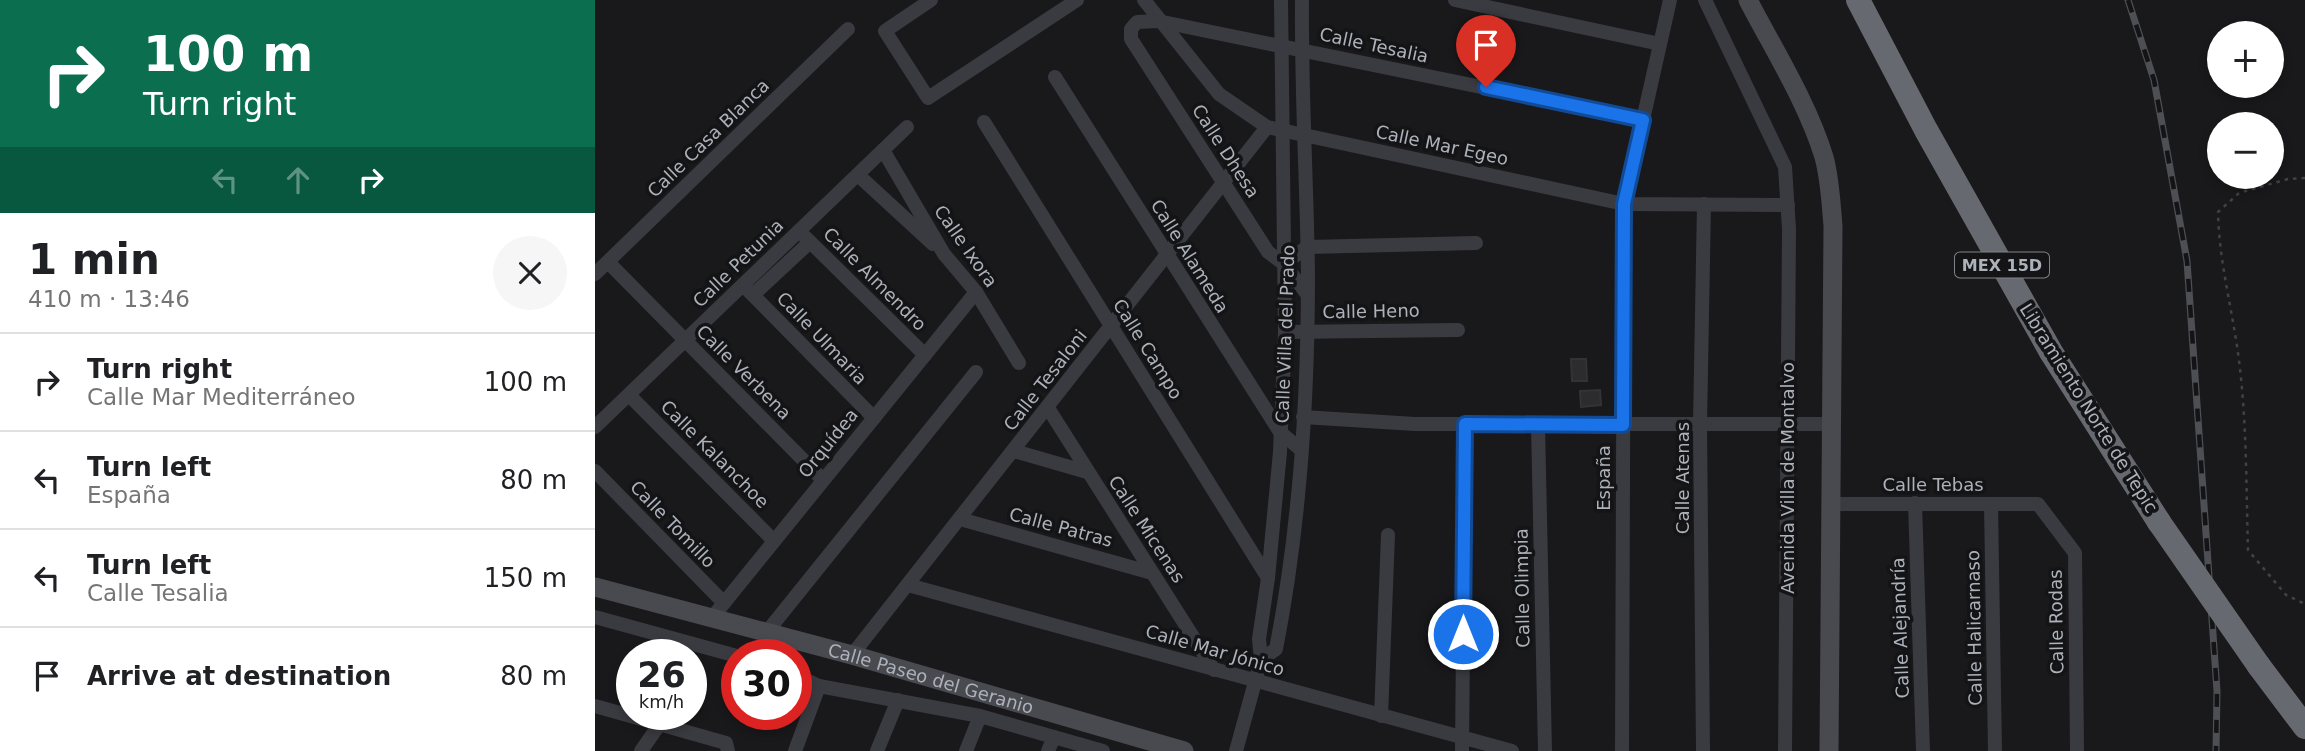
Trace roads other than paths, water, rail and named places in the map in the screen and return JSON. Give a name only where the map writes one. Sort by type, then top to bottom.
[{"type":"highway","name":"Libramiento Norte de Tepic","points":[[1858,0],[1926,130],[2051,352],[2159,522],[2305,727]]},
{"type":"street","points":[[931,0],[885,31],[928,98],[1077,0]]},
{"type":"street","name":"Calle Mar Egeo","points":[[1144,0],[1158,22],[1219,93],[1267,127],[1624,204],[1788,205]]},
{"type":"street","name":"Calle Villa del Prado","points":[[1236,751],[1253,681],[1261,660],[1259,639],[1268,578],[1280,432],[1285,332],[1281,0]]},
{"type":"street","name":"Calle Villa del Prado","points":[[1261,660],[1276,649],[1287,589],[1303,417],[1307,247],[1302,136],[1302,0]]},
{"type":"street","points":[[1455,0],[1660,44]]},
{"type":"street","name":"España","points":[[1622,751],[1624,204],[1670,0]]},
{"type":"street","name":"Avenida Villa de Montalvo","points":[[1705,0],[1785,167],[1788,205],[1785,751]]},
{"type":"street","points":[[1748,0],[1808,117],[1824,157],[1833,226],[1829,751]]},
{"type":"street","name":"Calle Tesalia","points":[[1137,22],[1158,22],[1643,120]]},
{"type":"street","name":"Calle Dhesa","points":[[1137,22],[1131,29],[1131,39],[1268,252],[1283,264],[1307,294]]},
{"type":"street","name":"Calle Casa Blanca","points":[[595,274],[848,29]]},
{"type":"street","name":"Calle Alameda","points":[[1055,77],[1280,432],[1300,449]]},
{"type":"street","name":"Calle Campo","points":[[984,122],[1268,578],[1287,589]]},
{"type":"street","name":"Calle Petunia","points":[[595,427],[686,340],[748,290],[804,237],[858,175],[907,127]]},
{"type":"street","name":"Calle Tesaloni","points":[[852,655],[1267,127]]},
{"type":"street","name":"Calle Ixora","points":[[883,150],[944,254],[976,292],[1019,363]]},
{"type":"street","points":[[858,175],[944,254]]},
{"type":"street","name":"Calle Atenas","points":[[1703,751],[1700,424],[1704,204]]},
{"type":"street","name":"Calle Almendro","points":[[804,237],[925,355]]},
{"type":"street","points":[[1283,264],[1307,247],[1476,243]]},
{"type":"street","name":"Calle Verbena","points":[[608,262],[823,480]]},
{"type":"street","name":"Calle Ulmaria","points":[[748,290],[874,418]]},
{"type":"street","name":"Orquídea","points":[[711,619],[976,292]]},
{"type":"street","name":"Calle Heno","points":[[1285,332],[1458,330]]},
{"type":"street","points":[[767,633],[976,372]]},
{"type":"street","name":"Calle Kalanchoe","points":[[629,395],[774,541]]},
{"type":"street","name":"Calle Micenas","points":[[1048,408],[1214,670]]},
{"type":"street","points":[[1303,417],[1538,425],[1831,424]]},
{"type":"street","points":[[1463,745],[1465,424]]},
{"type":"street","name":"Calle Olimpia","points":[[1538,425],[1545,751]]},
{"type":"street","points":[[1013,451],[1087,472]]},
{"type":"street","name":"Calle Tomillo","points":[[595,471],[724,603]]},
{"type":"street","name":"Calle Alejandría","points":[[1915,503],[1923,751]]},
{"type":"street","name":"Calle Tebas","points":[[1829,504],[2038,504]]},
{"type":"street","name":"Calle Halicarnaso","points":[[1991,504],[1995,751]]},
{"type":"street","name":"Calle Rodas","points":[[2038,504],[2074,553],[2077,751]]},
{"type":"street","name":"Calle Patras","points":[[960,519],[1152,573]]},
{"type":"street","points":[[1381,716],[1388,536]]},
{"type":"street","name":"Calle Paseo del Geranio","points":[[599,585],[767,633],[776,639]]},
{"type":"street","name":"Calle Mar Jónico","points":[[908,585],[1381,716],[1463,745],[1511,751]]},
{"type":"street","points":[[595,617],[721,652]]},
{"type":"street","name":"Calle Paseo del Geranio","points":[[812,650],[852,655],[1184,751]]},
{"type":"street","name":"Calle Paseo del Geranio","points":[[812,683],[980,716],[1051,744],[1103,751]]},
{"type":"street","points":[[795,751],[819,686]]},
{"type":"street","points":[[877,751],[898,700]]},
{"type":"street","points":[[595,706],[616,712]]},
{"type":"street","points":[[966,751],[980,716]]},
{"type":"street","points":[[641,751],[656,730]]},
{"type":"street","points":[[674,730],[727,747]]},
{"type":"railway","points":[[2128,0],[2154,80],[2187,261],[2217,691],[2216,751]]}]
